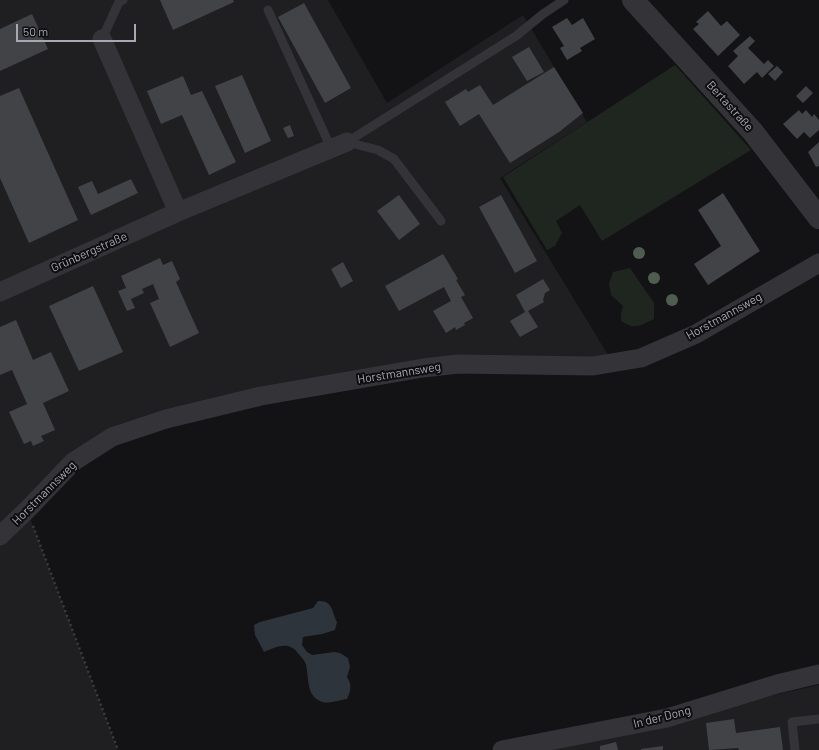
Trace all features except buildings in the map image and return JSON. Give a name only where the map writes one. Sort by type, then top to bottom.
[{"type":"street","name":"Bertastraße","points":[[634,0],[753,132],[819,218]]},
{"type":"street","points":[[102,39],[178,212]]},
{"type":"street","name":"Grünbergstraße","points":[[0,292],[178,212],[339,145]]},
{"type":"street","name":"Horstmannsweg","points":[[0,536],[73,462],[112,436],[166,418],[261,396],[423,368],[458,364],[593,366],[641,358],[696,334],[819,263]]},
{"type":"street","name":"In der Dong","points":[[502,750],[667,718],[777,684],[819,674]]},
{"type":"lane","points":[[102,39],[119,2],[123,0]]},
{"type":"lane","points":[[339,145],[516,36],[543,14],[564,0]]},
{"type":"lane","points":[[268,10],[339,145]]},
{"type":"lane","points":[[339,145],[378,150],[394,159],[441,220]]},
{"type":"lane","points":[[795,750],[792,722],[819,719]]},
{"type":"path","points":[[27,510],[118,750]]},
{"type":"shaded area","points":[[0,0],[328,0],[387,103],[523,15],[587,122],[500,178],[613,363],[423,368],[112,437],[27,510],[118,750],[0,750]]},
{"type":"shaded area","points":[[675,65],[751,150],[602,241],[580,205],[556,221],[562,233],[555,246],[547,250],[503,177]]},
{"type":"shaded area","points":[[630,268],[654,303],[654,319],[637,326],[626,324],[621,321],[623,306],[611,295],[609,284],[613,272]]},
{"type":"shaded area","points":[[318,601],[327,602],[331,607],[337,622],[335,630],[303,637],[302,645],[307,652],[312,655],[334,652],[340,653],[348,658],[350,667],[347,677],[350,683],[350,688],[347,699],[326,703],[320,701],[312,695],[304,660],[297,652],[290,647],[282,646],[264,652],[255,635],[254,625],[260,622],[313,608]]},
{"type":"shaded area","points":[[819,685],[819,750],[520,750]]}]
